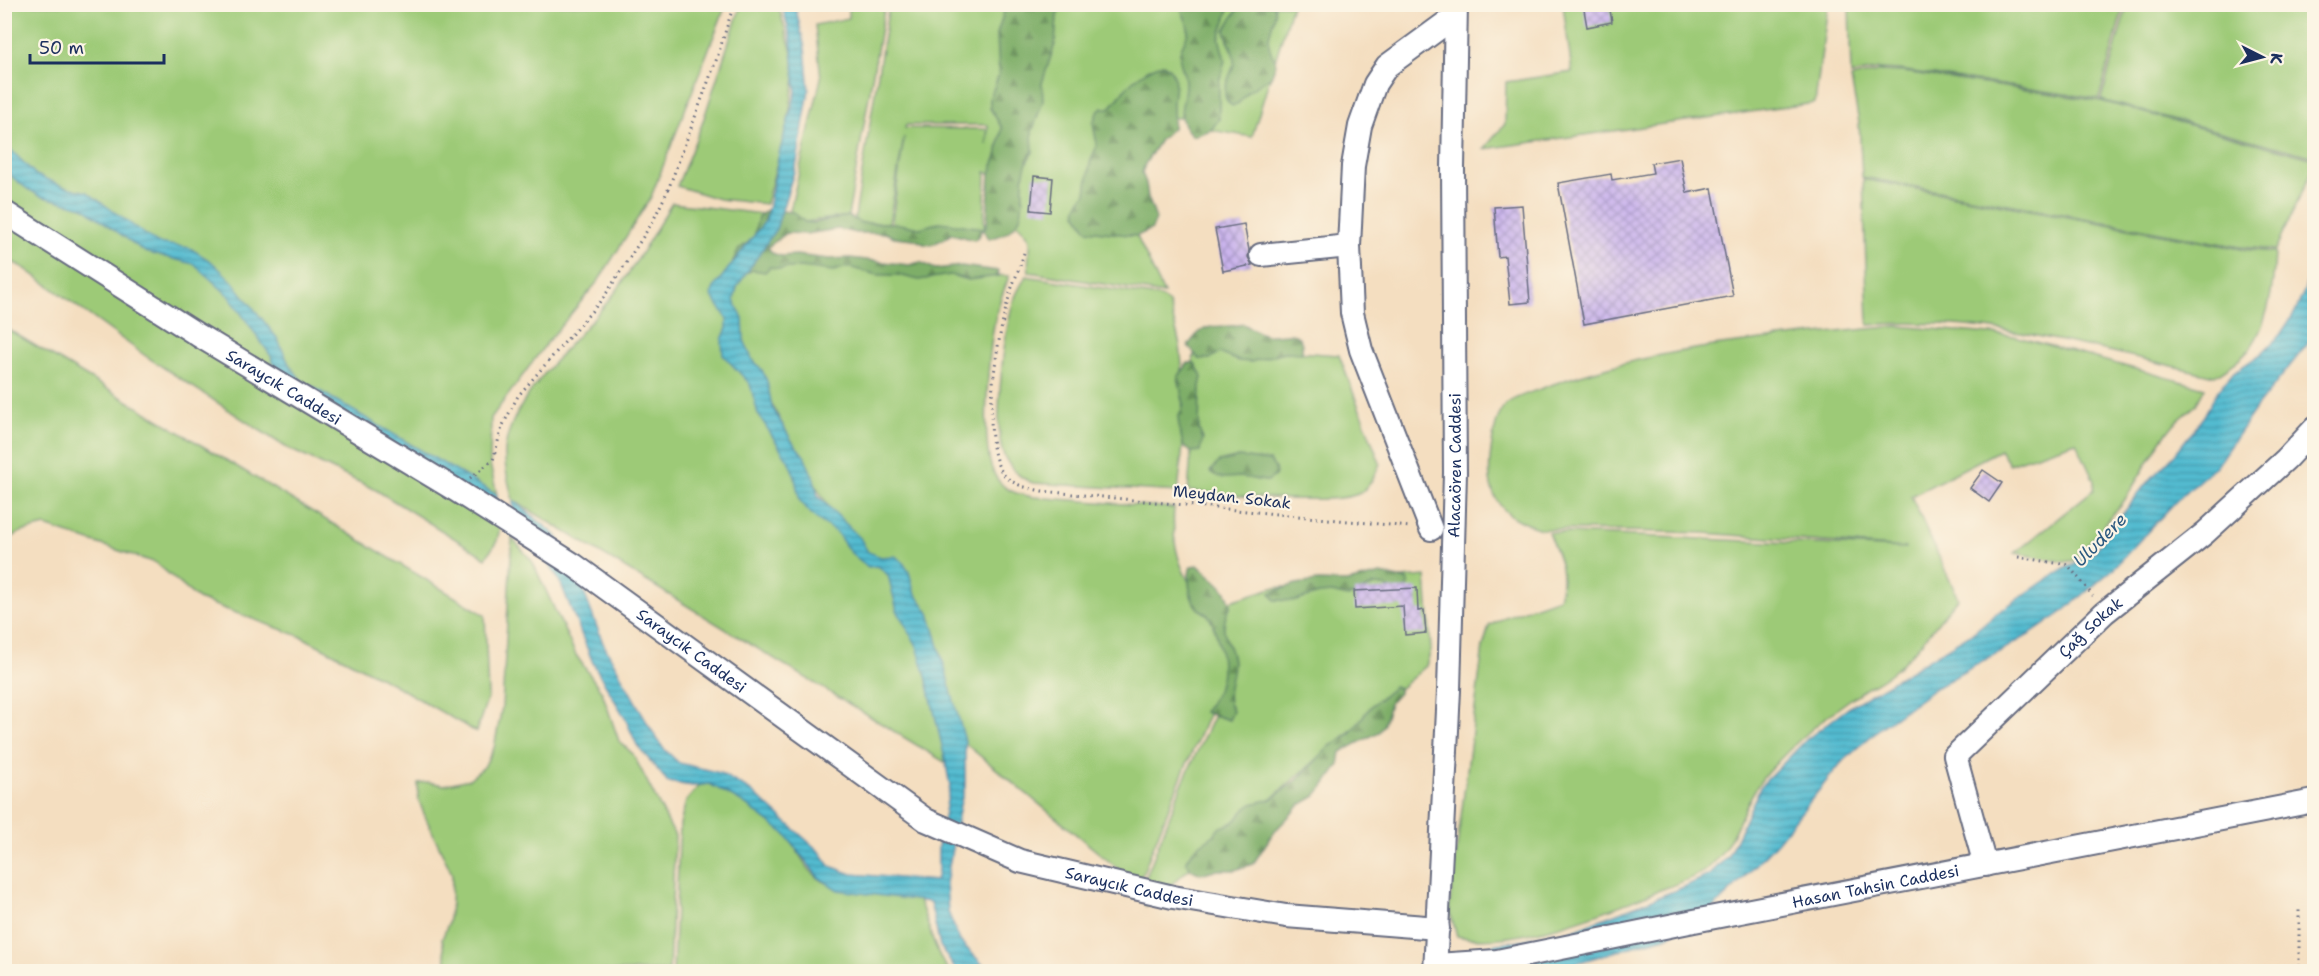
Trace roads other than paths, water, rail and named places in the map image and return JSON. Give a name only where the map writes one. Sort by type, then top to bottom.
[{"type":"street","points":[[1431,529],[1361,350],[1352,313],[1348,246],[1353,166],[1360,126],[1375,84],[1387,66],[1455,11]]},
{"type":"street","name":"Alacaören Caddesi","points":[[1436,968],[1455,473],[1455,11]]},
{"type":"street","name":"Saraycık Caddesi","points":[[4,212],[198,335],[454,489],[574,565],[926,819],[1020,861],[1173,897],[1286,916],[1438,927]]},
{"type":"street","points":[[1261,255],[1348,246]]},
{"type":"street","name":"Çağ Sokak","points":[[1985,865],[1955,756],[2104,613],[2205,533],[2286,459],[2314,429]]},
{"type":"street","name":"Hasan Tahsin Caddesi","points":[[1436,968],[1497,962],[2314,801]]},
{"type":"water","points":[[782,5],[795,5],[805,48],[809,90],[797,162],[776,229],[737,287],[734,300],[743,319],[744,340],[752,359],[762,370],[767,381],[772,407],[792,441],[804,456],[814,479],[818,496],[860,538],[868,552],[881,557],[895,556],[902,561],[909,572],[914,591],[929,613],[965,741],[965,787],[946,883],[948,912],[960,941],[989,971],[957,971],[955,969],[940,946],[930,902],[838,890],[818,877],[785,834],[743,803],[710,784],[692,786],[668,782],[637,745],[625,718],[593,663],[561,584],[543,553],[513,518],[513,500],[556,535],[573,563],[603,643],[649,726],[663,748],[679,763],[720,773],[751,791],[821,853],[830,866],[852,874],[936,881],[938,847],[950,786],[926,676],[917,646],[897,610],[888,575],[878,566],[868,567],[850,552],[837,533],[814,517],[800,501],[794,474],[788,460],[758,414],[750,384],[723,355],[722,340],[727,328],[727,318],[711,295],[715,286],[766,220],[779,154],[796,92],[791,39]]},
{"type":"water","points":[[4,143],[36,175],[63,186],[87,192],[157,243],[190,248],[212,262],[232,281],[277,338],[289,364],[301,380],[497,495],[495,508],[276,370],[271,356],[229,296],[194,264],[145,252],[83,207],[40,196],[26,188],[12,177],[5,167]]},
{"type":"water","points":[[2314,258],[2314,336],[2256,408],[2216,466],[2179,498],[2112,570],[2064,611],[2032,633],[1937,687],[1880,728],[1841,763],[1777,842],[1705,916],[1668,936],[1549,971],[1449,972],[1469,949],[1571,931],[1709,875],[1728,856],[1761,786],[1807,739],[1851,706],[1974,632],[1994,615],[2052,576],[2093,553],[2145,485],[2175,454],[2204,416],[2216,393],[2233,373],[2262,353],[2280,335],[2295,312]]},
{"type":"water label","name":"Uludere","points":[[2100,540]]}]
